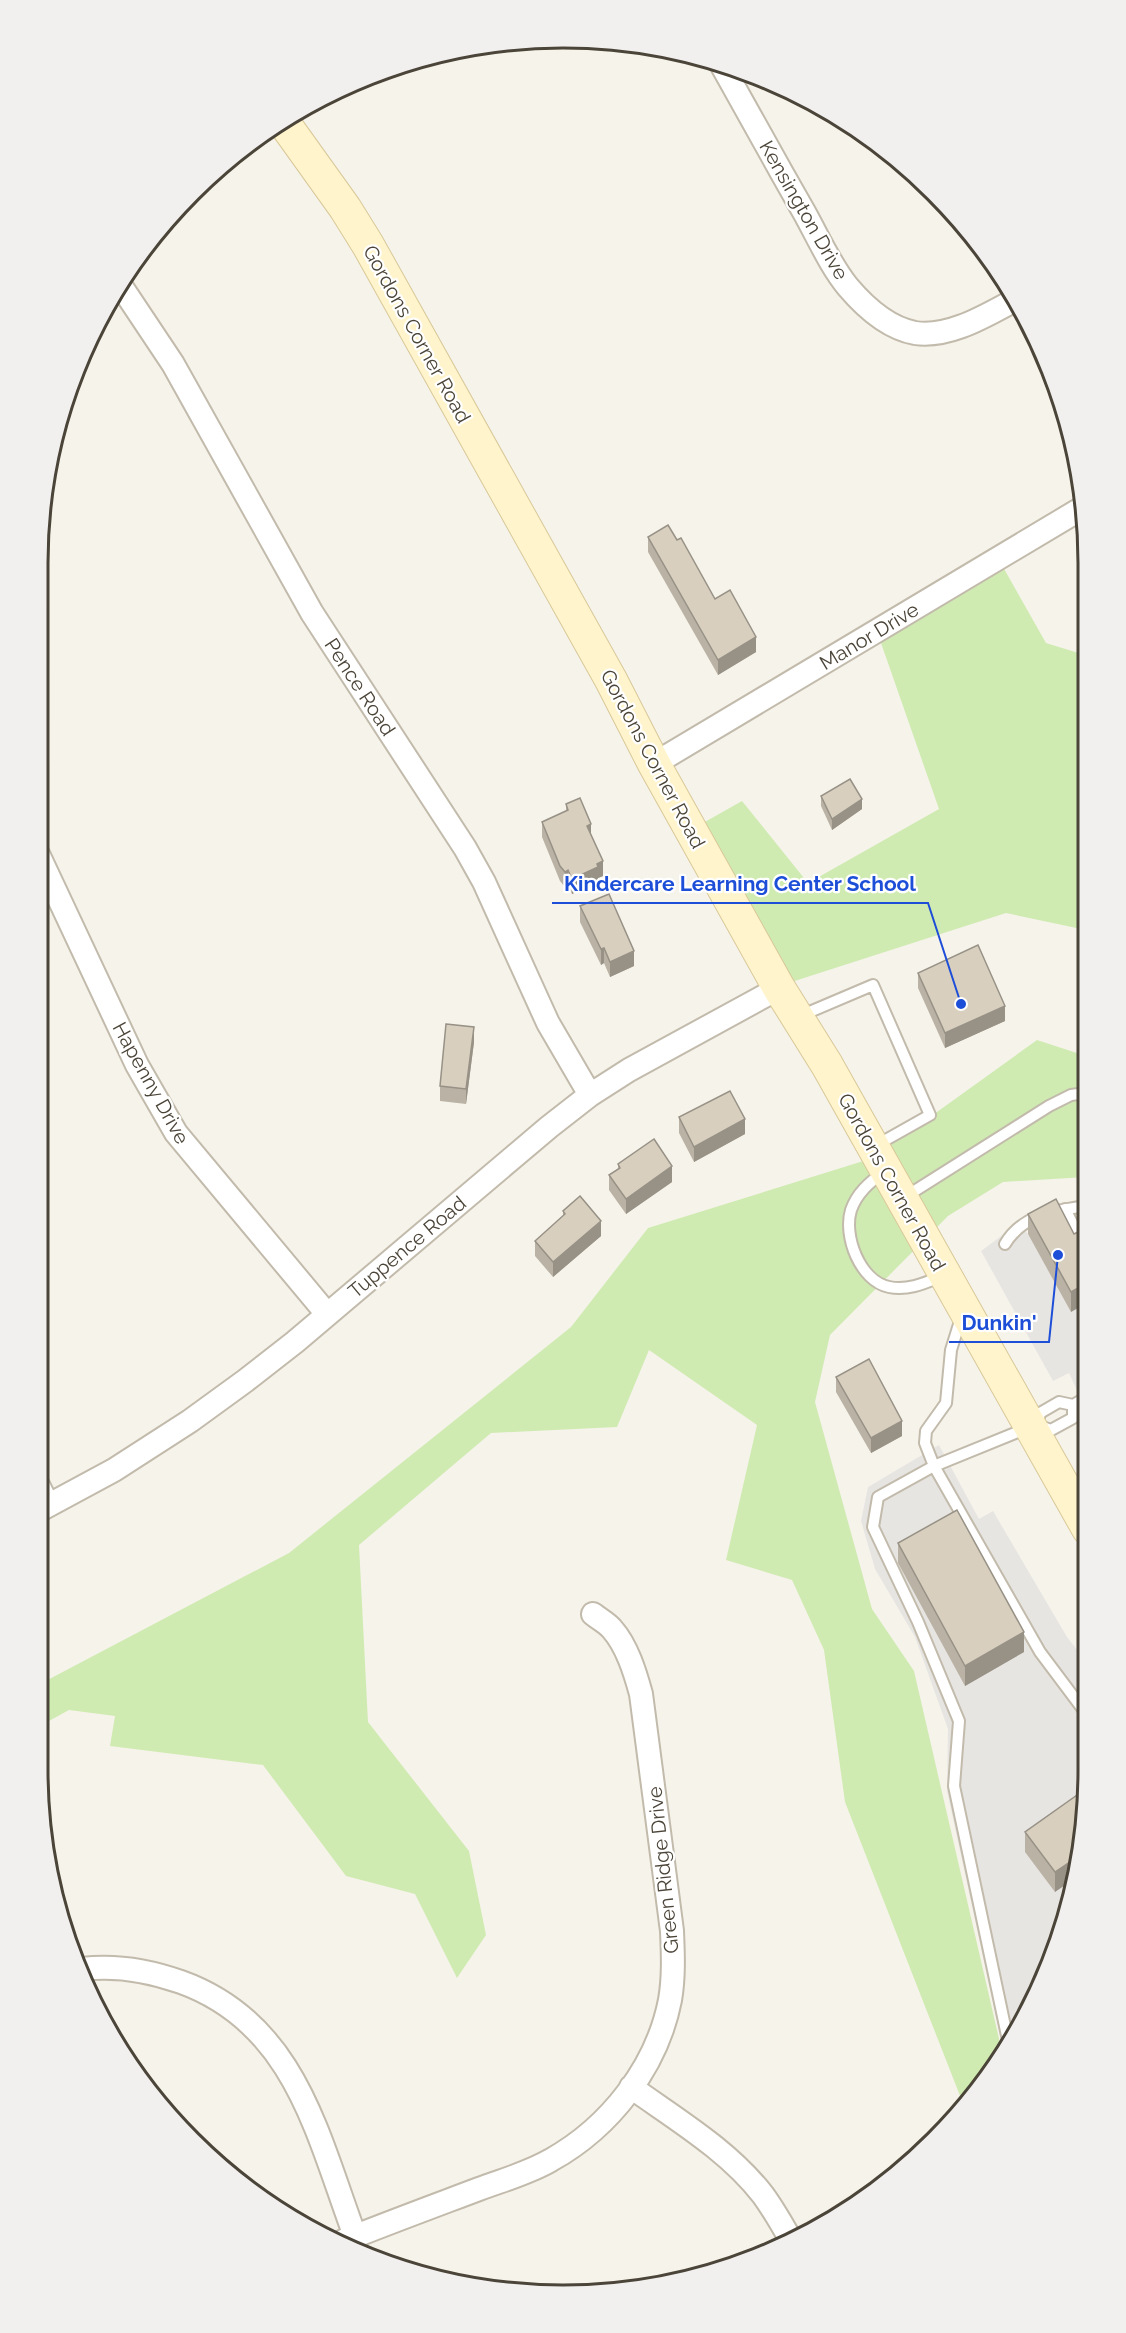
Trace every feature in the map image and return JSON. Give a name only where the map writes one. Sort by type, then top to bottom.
[{"type":"street","name":"Kensington Drive","points":[[727,74],[841,277],[869,309],[896,326],[917,333],[953,329],[1008,304]]},
{"type":"street","name":"Gordons Corner Road","points":[[288,128],[345,208],[368,245],[611,680],[654,764],[779,988],[799,1017],[964,1310],[1034,1426],[1078,1510]]},
{"type":"street","name":"Pence Road","points":[[125,293],[173,364],[312,613],[465,848],[484,882],[548,1023],[591,1095]]},
{"type":"street","name":"Manor Drive","points":[[654,764],[1075,512]]},
{"type":"street","name":"Hapenny Drive","points":[[48,875],[137,1065],[176,1133],[327,1314]]},
{"type":"street","name":"Tuppence Road","points":[[48,1505],[114,1470],[190,1421],[287,1349],[549,1127],[591,1095],[629,1070],[779,988]]},
{"type":"street","name":"Green Ridge Drive","points":[[350,2239],[549,2162],[572,2148],[606,2120],[653,2052],[661,2034],[670,2000],[672,1931],[641,1694],[634,1670],[612,1628],[593,1614]]},
{"type":"street","points":[[88,1969],[141,1971],[170,1978],[219,2000],[260,2033],[278,2053],[299,2090],[349,2238]]},
{"type":"street","points":[[630,2087],[709,2142],[732,2161],[762,2194],[787,2234]]},
{"type":"lane","points":[[799,1017],[873,985],[930,1115],[879,1159],[850,1213],[850,1234],[865,1272],[878,1283],[903,1288],[920,1285],[944,1275]]},
{"type":"lane","points":[[902,1199],[1049,1106],[1071,1095],[1078,1094]]},
{"type":"lane","points":[[1005,1244],[1016,1230],[1035,1217],[1078,1207]]},
{"type":"lane","points":[[1065,1209],[1078,1234]]},
{"type":"lane","points":[[964,1310],[951,1350],[946,1403],[926,1431],[925,1443],[934,1466],[1040,1652],[1078,1703]]},
{"type":"lane","points":[[1034,1426],[1040,1413],[1049,1407],[1059,1402],[1073,1405],[1078,1402]]},
{"type":"lane","points":[[1006,2032],[954,1786],[959,1721],[918,1622],[873,1527],[878,1497],[934,1466],[1034,1426],[1051,1430],[1073,1418],[1073,1405]]},
{"type":"green space","points":[[994,551],[1046,643],[1078,653],[1078,928],[1006,913],[776,987],[687,832],[742,801],[808,883],[939,809],[874,623]]},
{"type":"green space","points":[[1037,1040],[1078,1053],[1078,1177],[1003,1182],[948,1216],[830,1335],[815,1402],[872,1609],[914,1671],[1000,2042],[961,2097],[845,1802],[824,1650],[792,1580],[726,1560],[757,1425],[649,1350],[617,1427],[491,1433],[359,1545],[368,1722],[469,1851],[486,1935],[457,1978],[415,1894],[346,1876],[263,1765],[110,1746],[115,1716],[69,1710],[48,1722],[48,1680],[289,1553],[571,1327],[648,1228],[873,1158]]},
{"type":"shaded area","points":[[1020,1222],[1078,1311],[1078,1392],[1069,1373],[1053,1381],[981,1251]]},
{"type":"shaded area","points":[[939,1445],[979,1519],[993,1511],[1067,1637],[1078,1651],[1077,1804],[1068,1870],[1051,1936],[1039,1967],[1001,2040],[947,1791],[948,1729],[915,1637],[875,1569],[861,1521],[868,1487]]},
{"type":"building","points":[[668,525],[677,540],[681,538],[715,599],[730,590],[756,637],[718,660],[648,537]]},
{"type":"building","points":[[850,779],[862,799],[832,819],[821,796]]},
{"type":"building","points":[[580,798],[591,824],[587,826],[603,861],[597,864],[598,867],[572,879],[568,870],[565,872],[560,866],[542,822],[568,810],[566,804]]},
{"type":"building","points":[[609,894],[634,951],[610,962],[580,906]]},
{"type":"building","points":[[978,945],[1005,1006],[945,1033],[918,973]]},
{"type":"building","points":[[446,1024],[474,1027],[466,1089],[440,1086]]},
{"type":"building","points":[[730,1091],[745,1119],[694,1147],[679,1117]]},
{"type":"building","points":[[654,1139],[672,1166],[626,1199],[609,1175],[620,1168],[618,1164]]},
{"type":"building","points":[[580,1196],[601,1221],[553,1262],[535,1241],[565,1214],[563,1211]]},
{"type":"building","points":[[1056,1199],[1074,1234],[1078,1232],[1078,1288],[1071,1292],[1028,1214]]},
{"type":"building","points":[[869,1359],[902,1421],[871,1438],[836,1377]]},
{"type":"building","points":[[957,1510],[1024,1632],[965,1666],[898,1543]]},
{"type":"building","points":[[1077,1795],[1069,1862],[1055,1872],[1025,1832]]},
{"type":"place","name":"Kindercare Learning Center School","points":[[961,1004]]},
{"type":"place","name":"Dunkin'","points":[[1058,1255]]}]
